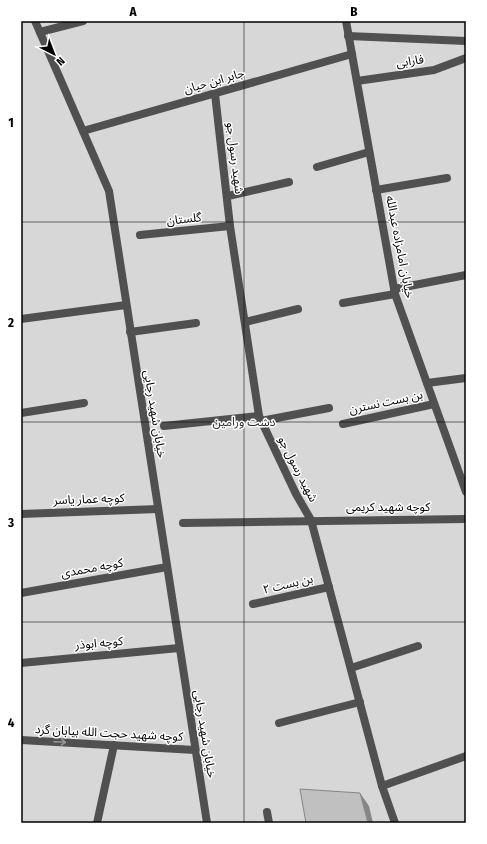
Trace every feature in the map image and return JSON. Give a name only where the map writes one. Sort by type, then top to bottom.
[{"type":"street","name":"خیابان شهید رجایی","points":[[35,21],[109,191],[207,823]]},
{"type":"street","points":[[40,32],[83,21]]},
{"type":"street","name":"خیابان امامزاده عبدالله","points":[[346,21],[394,291],[465,488]]},
{"type":"street","name":"فارابی","points":[[348,36],[466,41]]},
{"type":"street","name":"جابر ابن حیان","points":[[83,131],[352,54]]},
{"type":"street","name":"فارابی","points":[[356,81],[434,70],[466,58]]},
{"type":"street","name":"شهید رسول جو","points":[[214,94],[228,196],[230,226],[260,419],[296,494],[311,520],[382,786],[395,823]]},
{"type":"street","points":[[317,168],[369,152]]},
{"type":"street","points":[[376,190],[447,178]]},
{"type":"street","points":[[228,196],[289,182]]},
{"type":"street","name":"گلستان","points":[[140,235],[230,226]]},
{"type":"street","points":[[343,303],[466,275]]},
{"type":"street","points":[[21,319],[126,305]]},
{"type":"street","points":[[245,322],[298,309]]},
{"type":"street","points":[[130,332],[196,323]]},
{"type":"street","points":[[427,383],[466,378]]},
{"type":"street","points":[[21,413],[84,403]]},
{"type":"street","name":"بن بست نسترن","points":[[343,424],[434,404]]},
{"type":"street","points":[[164,426],[260,419],[329,408]]},
{"type":"street","name":"کوچه عمار یاسر","points":[[21,514],[158,509]]},
{"type":"street","name":"کوچه شهید کریمی","points":[[183,523],[466,519]]},
{"type":"street","name":"کوچه محمدی","points":[[21,593],[167,568]]},
{"type":"street","name":"بن بست ۲","points":[[253,604],[329,587]]},
{"type":"street","points":[[350,668],[418,646]]},
{"type":"street","name":"کوچه ابوذر","points":[[21,663],[179,648]]},
{"type":"street","points":[[279,723],[360,702]]},
{"type":"street","name":"کوچه شهید حجت الله بیابان گرد","points":[[21,740],[195,750]]},
{"type":"street","points":[[97,823],[114,746]]},
{"type":"street","points":[[382,786],[466,756]]},
{"type":"street","points":[[267,812],[269,823]]},
{"type":"green space","name":"دشت ورامین","points":[[21,21],[466,21],[466,823],[21,823]]},
{"type":"building","points":[[300,789],[360,793],[368,823],[306,823]]}]
